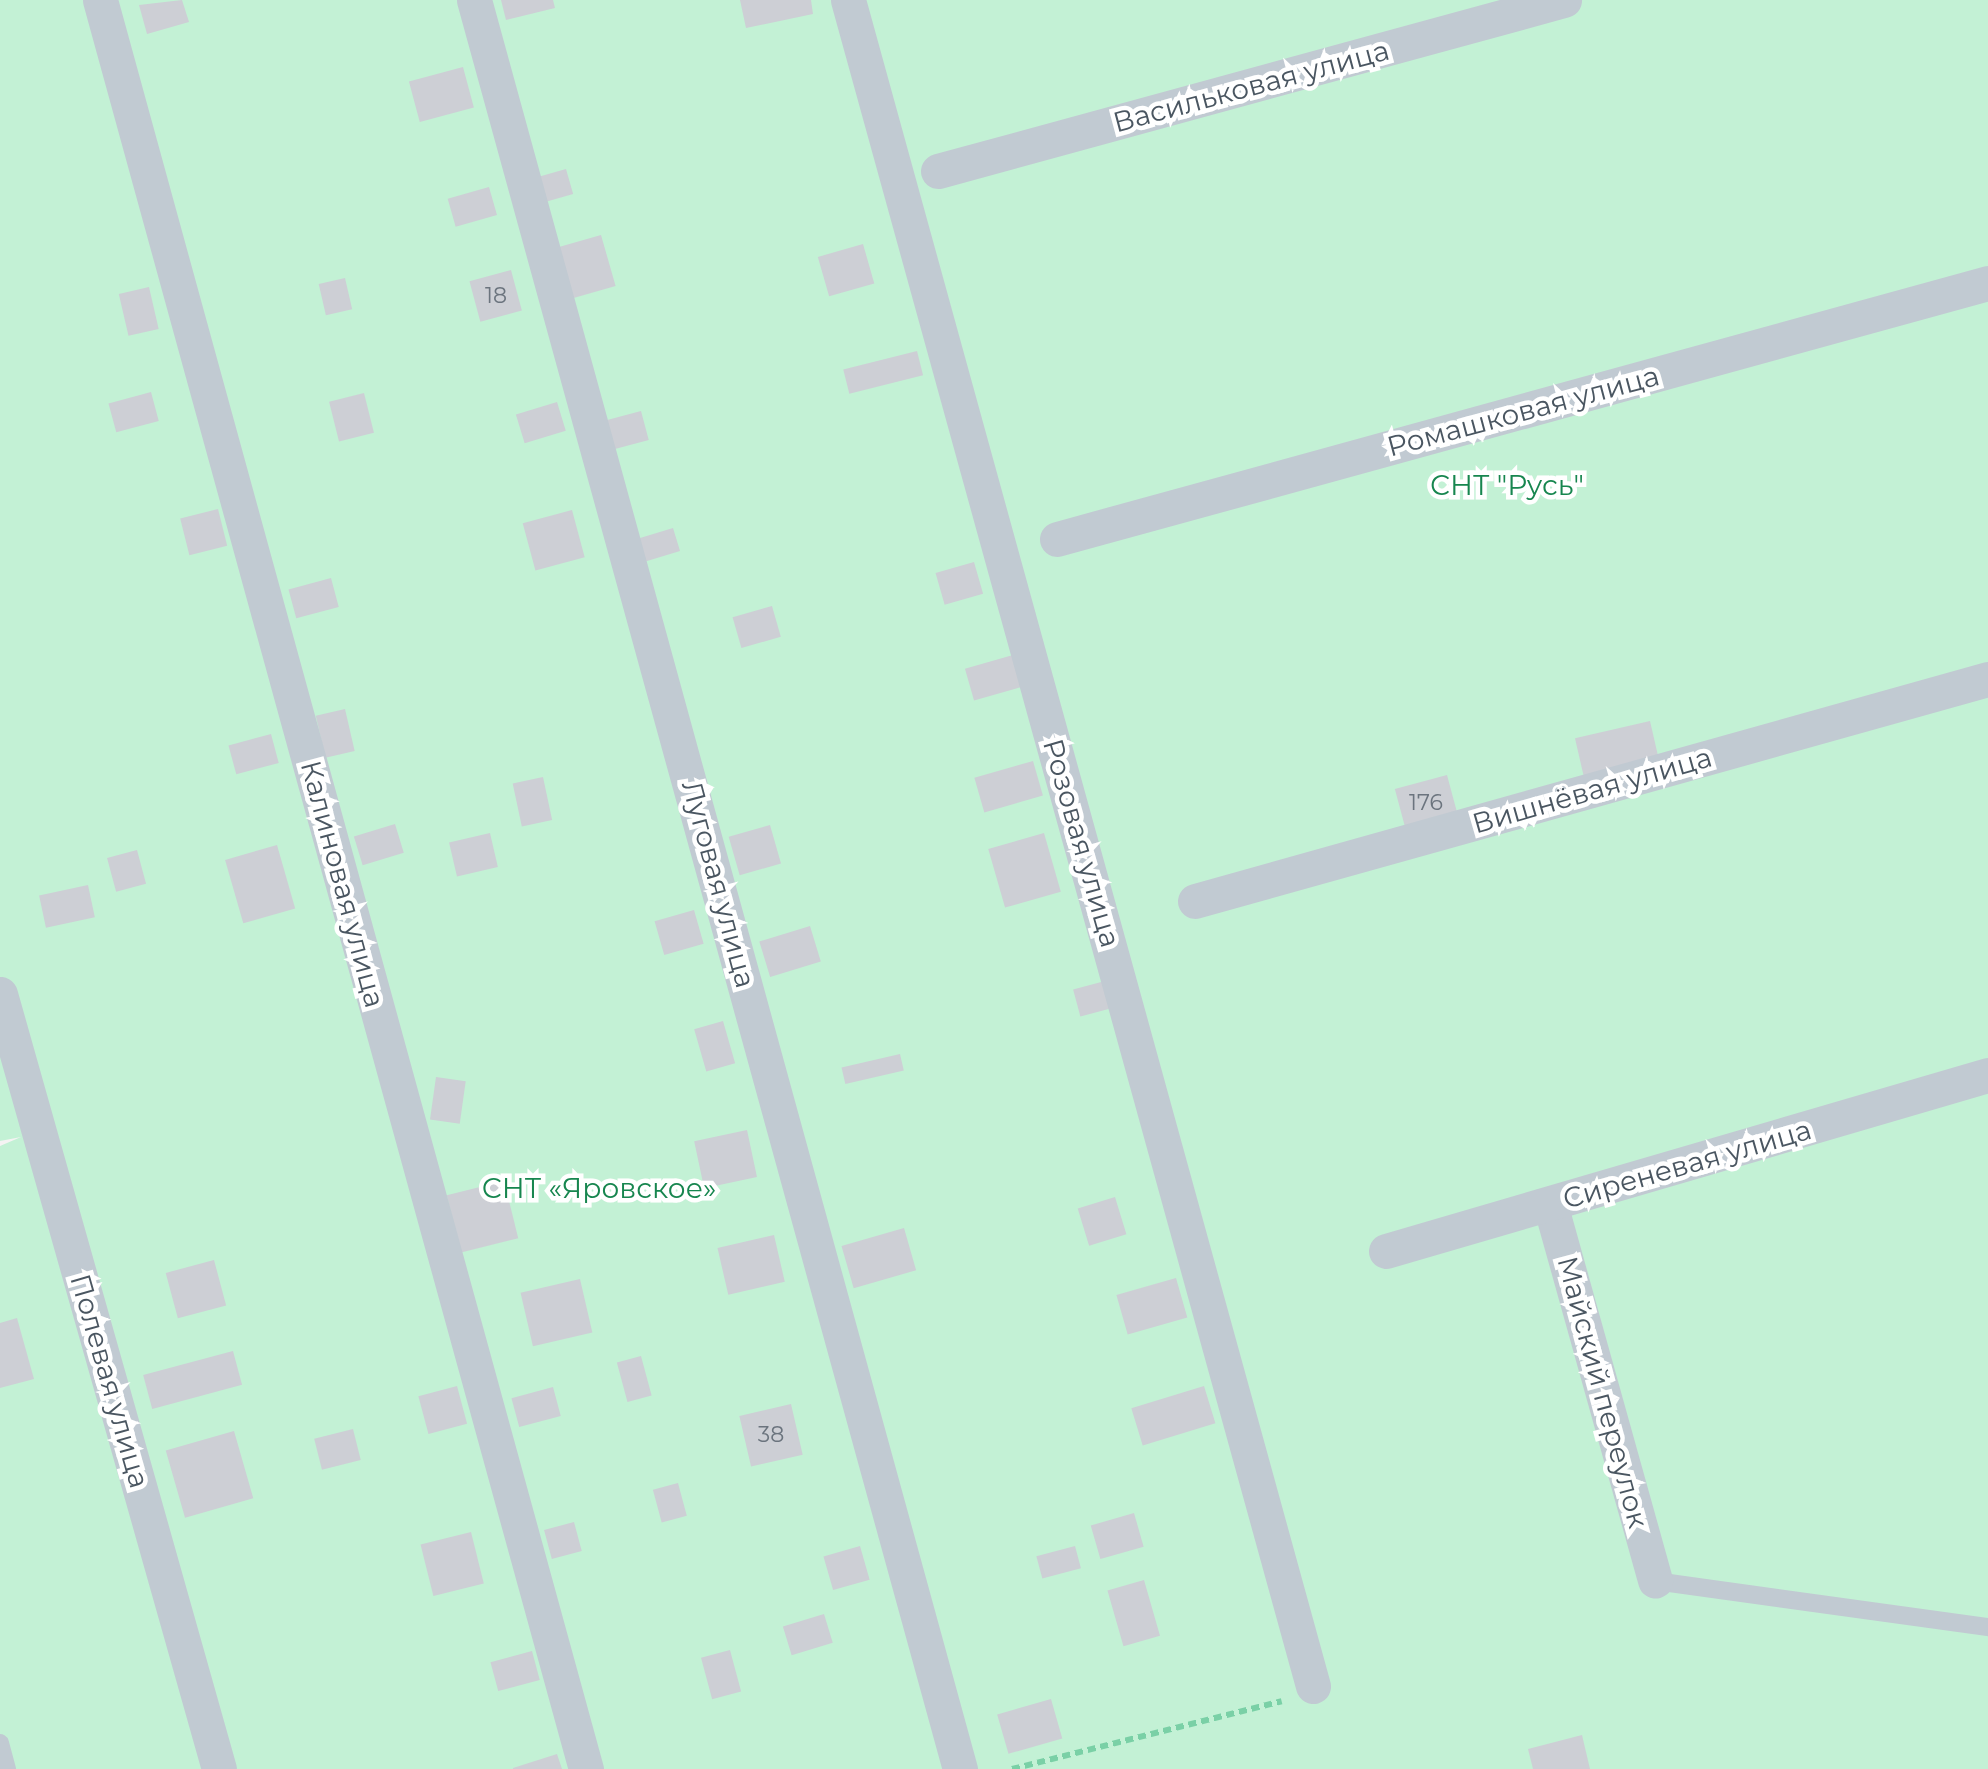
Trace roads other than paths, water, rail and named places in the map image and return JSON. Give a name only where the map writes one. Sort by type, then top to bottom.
[{"type":"street","name":"Калиновая улица","points":[[100,0],[586,1769]]},
{"type":"street","name":"Луговая улица","points":[[474,0],[960,1769]]},
{"type":"street","name":"Розовая улица","points":[[848,0],[1312,1686]]},
{"type":"street","name":"Васильковая улица","points":[[938,172],[1564,0]]},
{"type":"street","name":"Ромашковая улица","points":[[1057,539],[1988,283]]},
{"type":"street","name":"Вишнёвая улица","points":[[1195,901],[1988,678]]},
{"type":"street","name":"Полевая улица","points":[[0,994],[219,1769]]},
{"type":"street","name":"Сиреневая улица","points":[[1386,1251],[1988,1075]]},
{"type":"street","name":"Майский переулок","points":[[1550,1204],[1655,1580]]},
{"type":"lane","points":[[1655,1580],[1988,1627]]},
{"type":"lane","points":[[0,1744],[7,1769]]},
{"type":"park label","name":"СНТ \"Русь\"","points":[[1507,485]]},
{"type":"park label","name":"СНТ «Яровское»","points":[[599,1188]]}]
